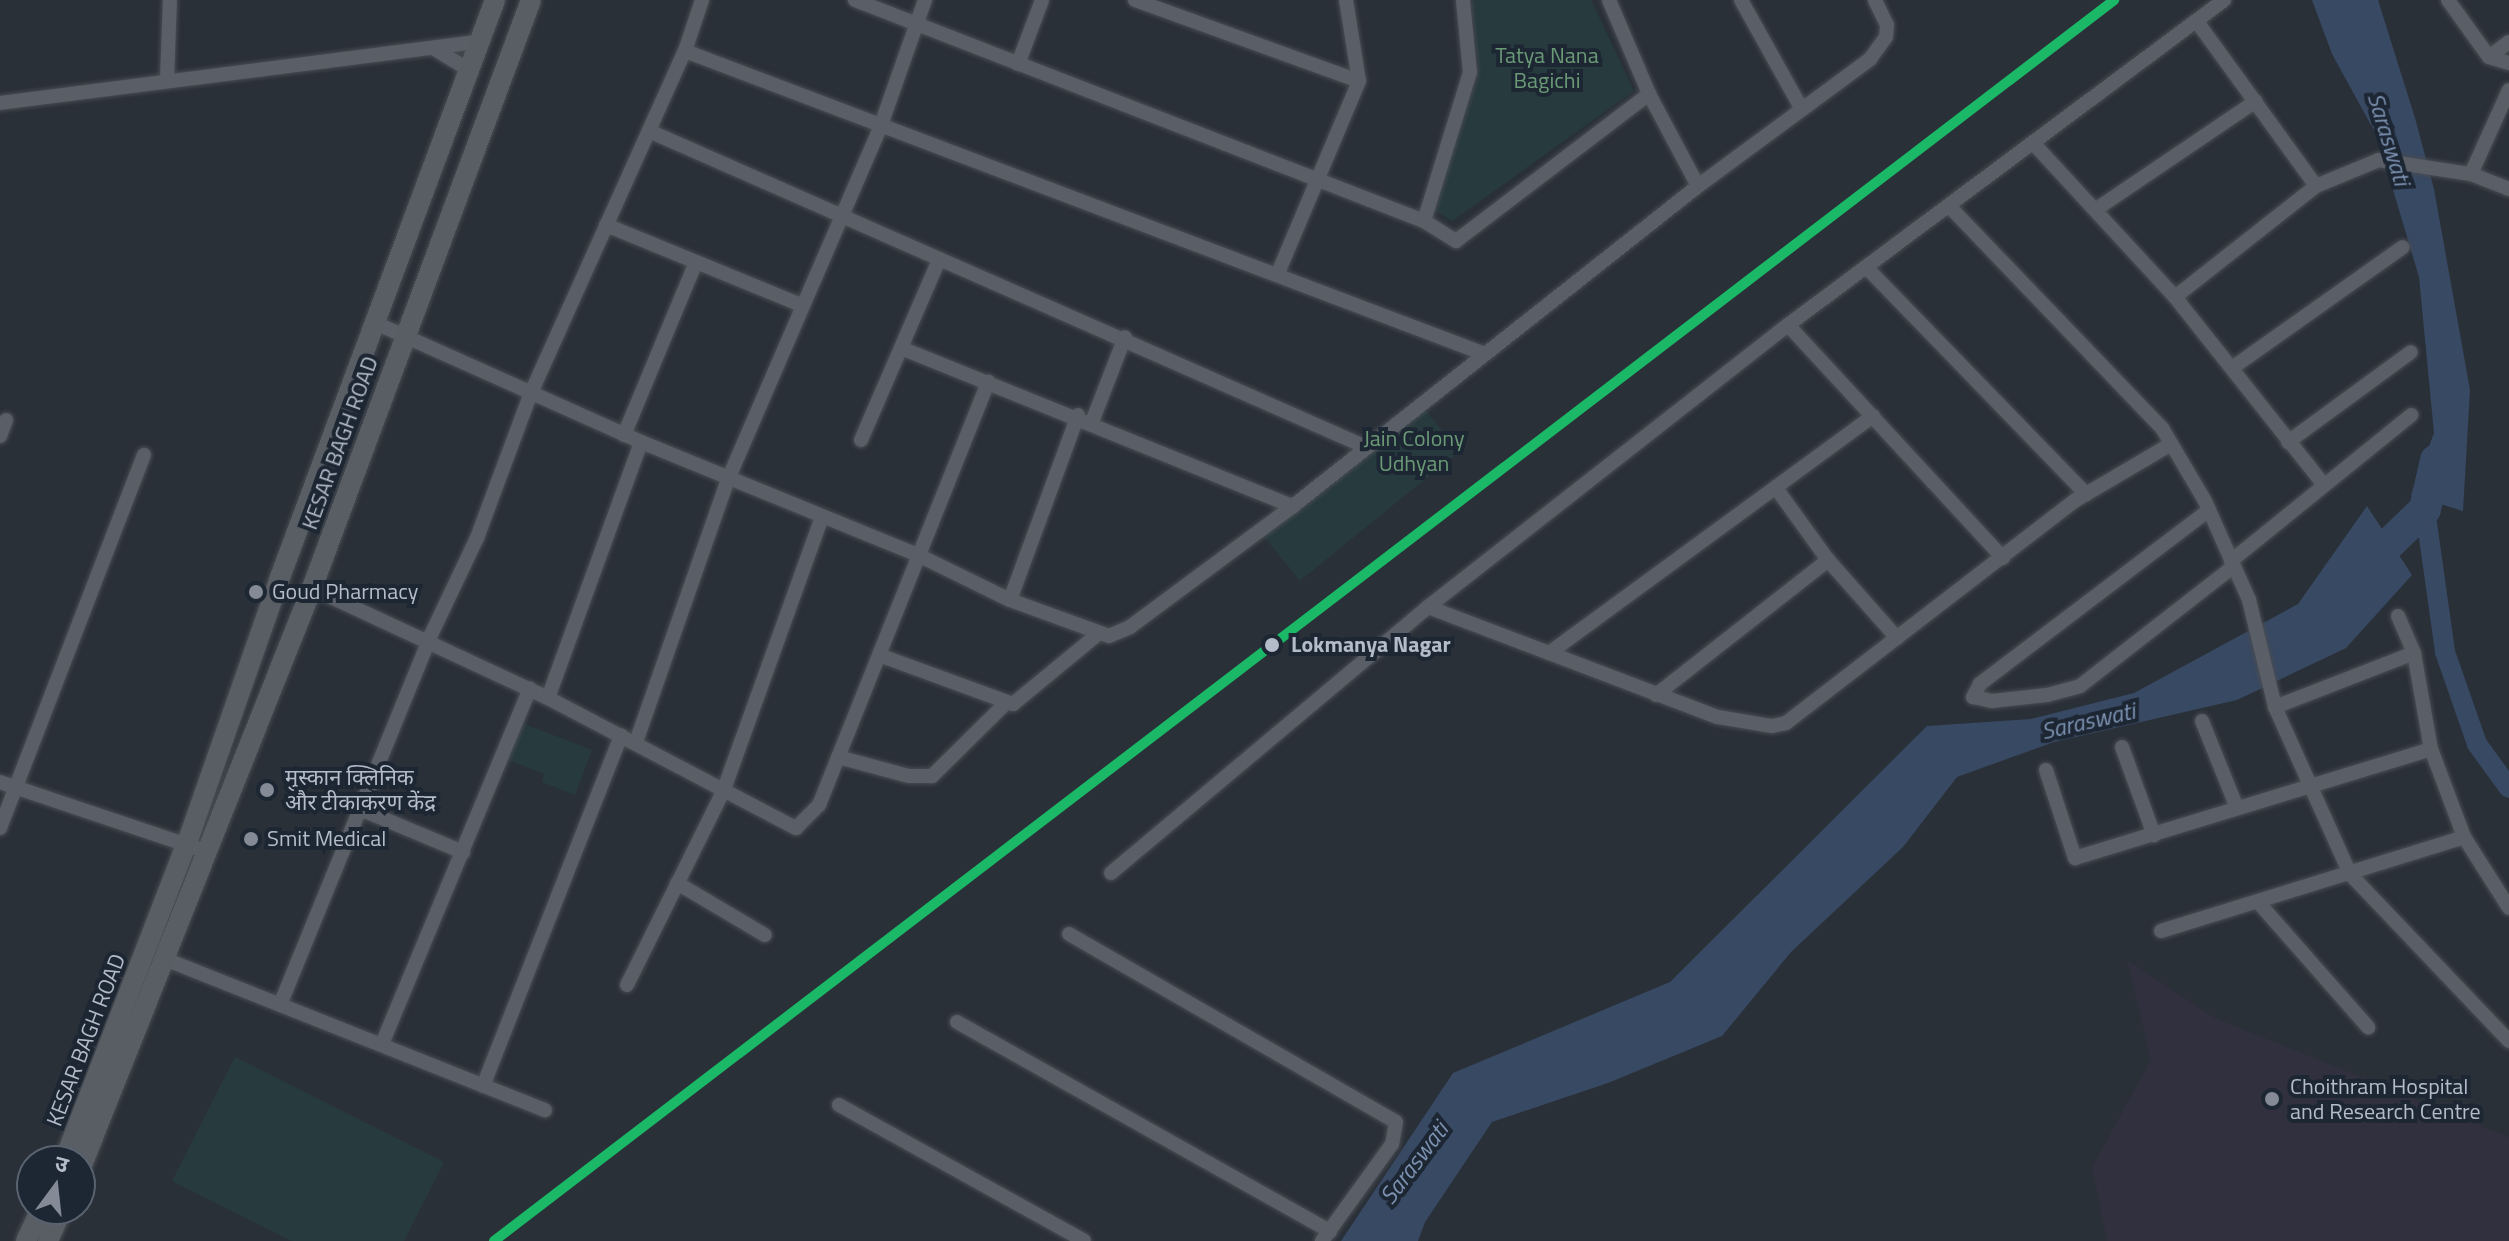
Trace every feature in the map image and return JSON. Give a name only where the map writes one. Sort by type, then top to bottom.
[{"type":"main road","name":"KESAR BAGH ROAD","points":[[70,1145],[187,843],[373,322],[495,0]]},
{"type":"main road","name":"KESAR BAGH ROAD","points":[[90,1145],[312,588],[531,0]]},
{"type":"street","points":[[167,80],[170,0]]},
{"type":"street","points":[[280,1005],[429,639],[477,538],[531,393],[685,51],[702,0]]},
{"type":"street","points":[[855,0],[1424,221],[1456,241],[1649,94]]},
{"type":"street","points":[[636,742],[729,477],[881,125],[925,0]]},
{"type":"street","points":[[1018,64],[1042,0]]},
{"type":"street","points":[[1135,0],[1359,81]]},
{"type":"street","points":[[1278,273],[1359,81],[1346,0]]},
{"type":"street","points":[[1424,221],[1470,72],[1463,0]]},
{"type":"street","points":[[1609,0],[1649,94],[1698,186]]},
{"type":"street","points":[[1741,0],[1801,108]]},
{"type":"street","points":[[373,322],[404,339],[624,435],[918,555],[1010,600],[1109,636],[1130,627],[1293,506],[1482,353],[1881,46],[1887,25],[1875,0]]},
{"type":"street","points":[[1111,873],[1428,607],[1788,325],[2198,23],[2224,0]]},
{"type":"street","points":[[2448,0],[2489,57],[2509,63]]},
{"type":"street","points":[[2198,23],[2316,186]]},
{"type":"street","points":[[0,103],[479,42]]},
{"type":"street","points":[[2489,57],[2509,42]]},
{"type":"street","points":[[433,48],[469,70]]},
{"type":"street","points":[[685,51],[1278,273],[1482,353]]},
{"type":"street","points":[[2464,173],[2509,90]]},
{"type":"street","points":[[2095,210],[2256,101]]},
{"type":"street","points":[[649,131],[939,260],[1125,337],[1364,446]]},
{"type":"street","points":[[2033,143],[2175,297],[2323,484]]},
{"type":"street","points":[[2175,297],[2316,186],[2379,160],[2464,173],[2509,189]]},
{"type":"street","points":[[1949,206],[2162,428],[2209,510],[2249,600],[2276,706],[2309,789],[2350,874],[2509,1041]]},
{"type":"street","points":[[606,225],[801,305]]},
{"type":"street","points":[[2232,368],[2403,247]]},
{"type":"street","points":[[861,440],[939,260]]},
{"type":"street","points":[[624,435],[696,262]]},
{"type":"street","points":[[1867,268],[2086,494]]},
{"type":"street","points":[[1788,325],[2003,558]]},
{"type":"street","points":[[1010,600],[1085,418],[1125,337]]},
{"type":"street","points":[[901,348],[1085,418],[1293,506]]},
{"type":"street","points":[[2288,442],[2411,352]]},
{"type":"street","points":[[312,588],[429,639],[530,689],[796,828],[815,815],[988,382]]},
{"type":"street","points":[[2209,510],[1980,684],[1973,697],[1992,701],[2047,695],[2080,686],[2411,415]]},
{"type":"street","points":[[1552,651],[1873,416]]},
{"type":"street","points":[[0,436],[6,420]]},
{"type":"street","points":[[548,698],[641,442]]},
{"type":"street","points":[[1428,607],[1552,651],[1656,695],[1743,724],[1772,726],[1786,723],[2086,494],[2171,444]]},
{"type":"street","points":[[0,828],[144,455]]},
{"type":"street","points":[[1776,488],[1828,560],[1897,638]]},
{"type":"street","points":[[627,985],[723,792],[822,517]]},
{"type":"street","points":[[1656,695],[1828,560]]},
{"type":"street","points":[[2398,616],[2414,653],[2431,749],[2464,837],[2509,908]]},
{"type":"street","points":[[838,757],[909,776],[932,776],[1005,704],[1019,701],[1098,634]]},
{"type":"street","points":[[2276,706],[2414,653]]},
{"type":"street","points":[[879,655],[1005,704]]},
{"type":"street","points":[[382,1044],[530,689]]},
{"type":"street","points":[[2202,721],[2237,808]]},
{"type":"street","points":[[483,1086],[621,735]]},
{"type":"street","points":[[2122,747],[2154,835]]},
{"type":"street","points":[[2046,770],[2075,858],[2309,789],[2431,749]]},
{"type":"street","points":[[0,782],[208,852]]},
{"type":"street","points":[[360,809],[463,852]]},
{"type":"street","points":[[2161,931],[2464,837]]},
{"type":"street","points":[[677,883],[765,935]]},
{"type":"street","points":[[2258,902],[2368,1027]]},
{"type":"street","points":[[957,1022],[1326,1236],[1392,1144],[1396,1122],[1069,934]]},
{"type":"street","points":[[165,959],[545,1110]]},
{"type":"street","points":[[839,1105],[1084,1241]]},
{"type":"shaded area","name":"Choithram Hospital and Research Centre","points":[[2127,960],[2215,1018],[2509,1137],[2509,1241],[2107,1241],[2092,1167],[2151,1060]]},
{"type":"green space","name":"Tatya Nana Bagichi","points":[[1471,0],[1591,0],[1634,91],[1452,221],[1431,208],[1479,73]]},
{"type":"green space","name":"Jain Colony Udhyan","points":[[1422,406],[1459,452],[1300,581],[1263,535]]},
{"type":"green space","points":[[517,721],[592,750],[575,795],[542,782],[544,774],[503,758]]},
{"type":"green space","points":[[235,1057],[444,1162],[404,1241],[292,1241],[172,1181]]},
{"type":"water","points":[[2312,0],[2378,0],[2415,118],[2434,189],[2470,390],[2463,511],[2411,495],[2434,433],[2419,277],[2377,136],[2332,54]]},
{"type":"water","points":[[2367,506],[2412,575],[2346,648],[2237,700],[2054,742],[1957,777],[1903,847],[1791,952],[1722,1036],[1608,1083],[1492,1122],[1425,1222],[1418,1241],[1341,1241],[1453,1073],[1670,982],[1927,726],[2031,719],[2134,693],[2298,604]]},
{"type":"waterway","name":"Saraswati","points":[[2359,573],[2425,509],[2436,460]]},
{"type":"waterway","points":[[2425,509],[2445,652],[2477,744],[2509,788]]},
{"type":"transit line","points":[[494,1241],[2114,0]]},
{"type":"place","name":"Goud Pharmacy","points":[[256,592]]},
{"type":"place","name":"Lokmanya Nagar","points":[[1272,645]]},
{"type":"place","name":"मुस्कान क्लिनिक और टीकाकरण केंद्र","points":[[267,790]]},
{"type":"place","name":"Smit Medical","points":[[251,839]]},
{"type":"place","name":"Choithram Hospital and Research Centre","points":[[2272,1099]]}]
